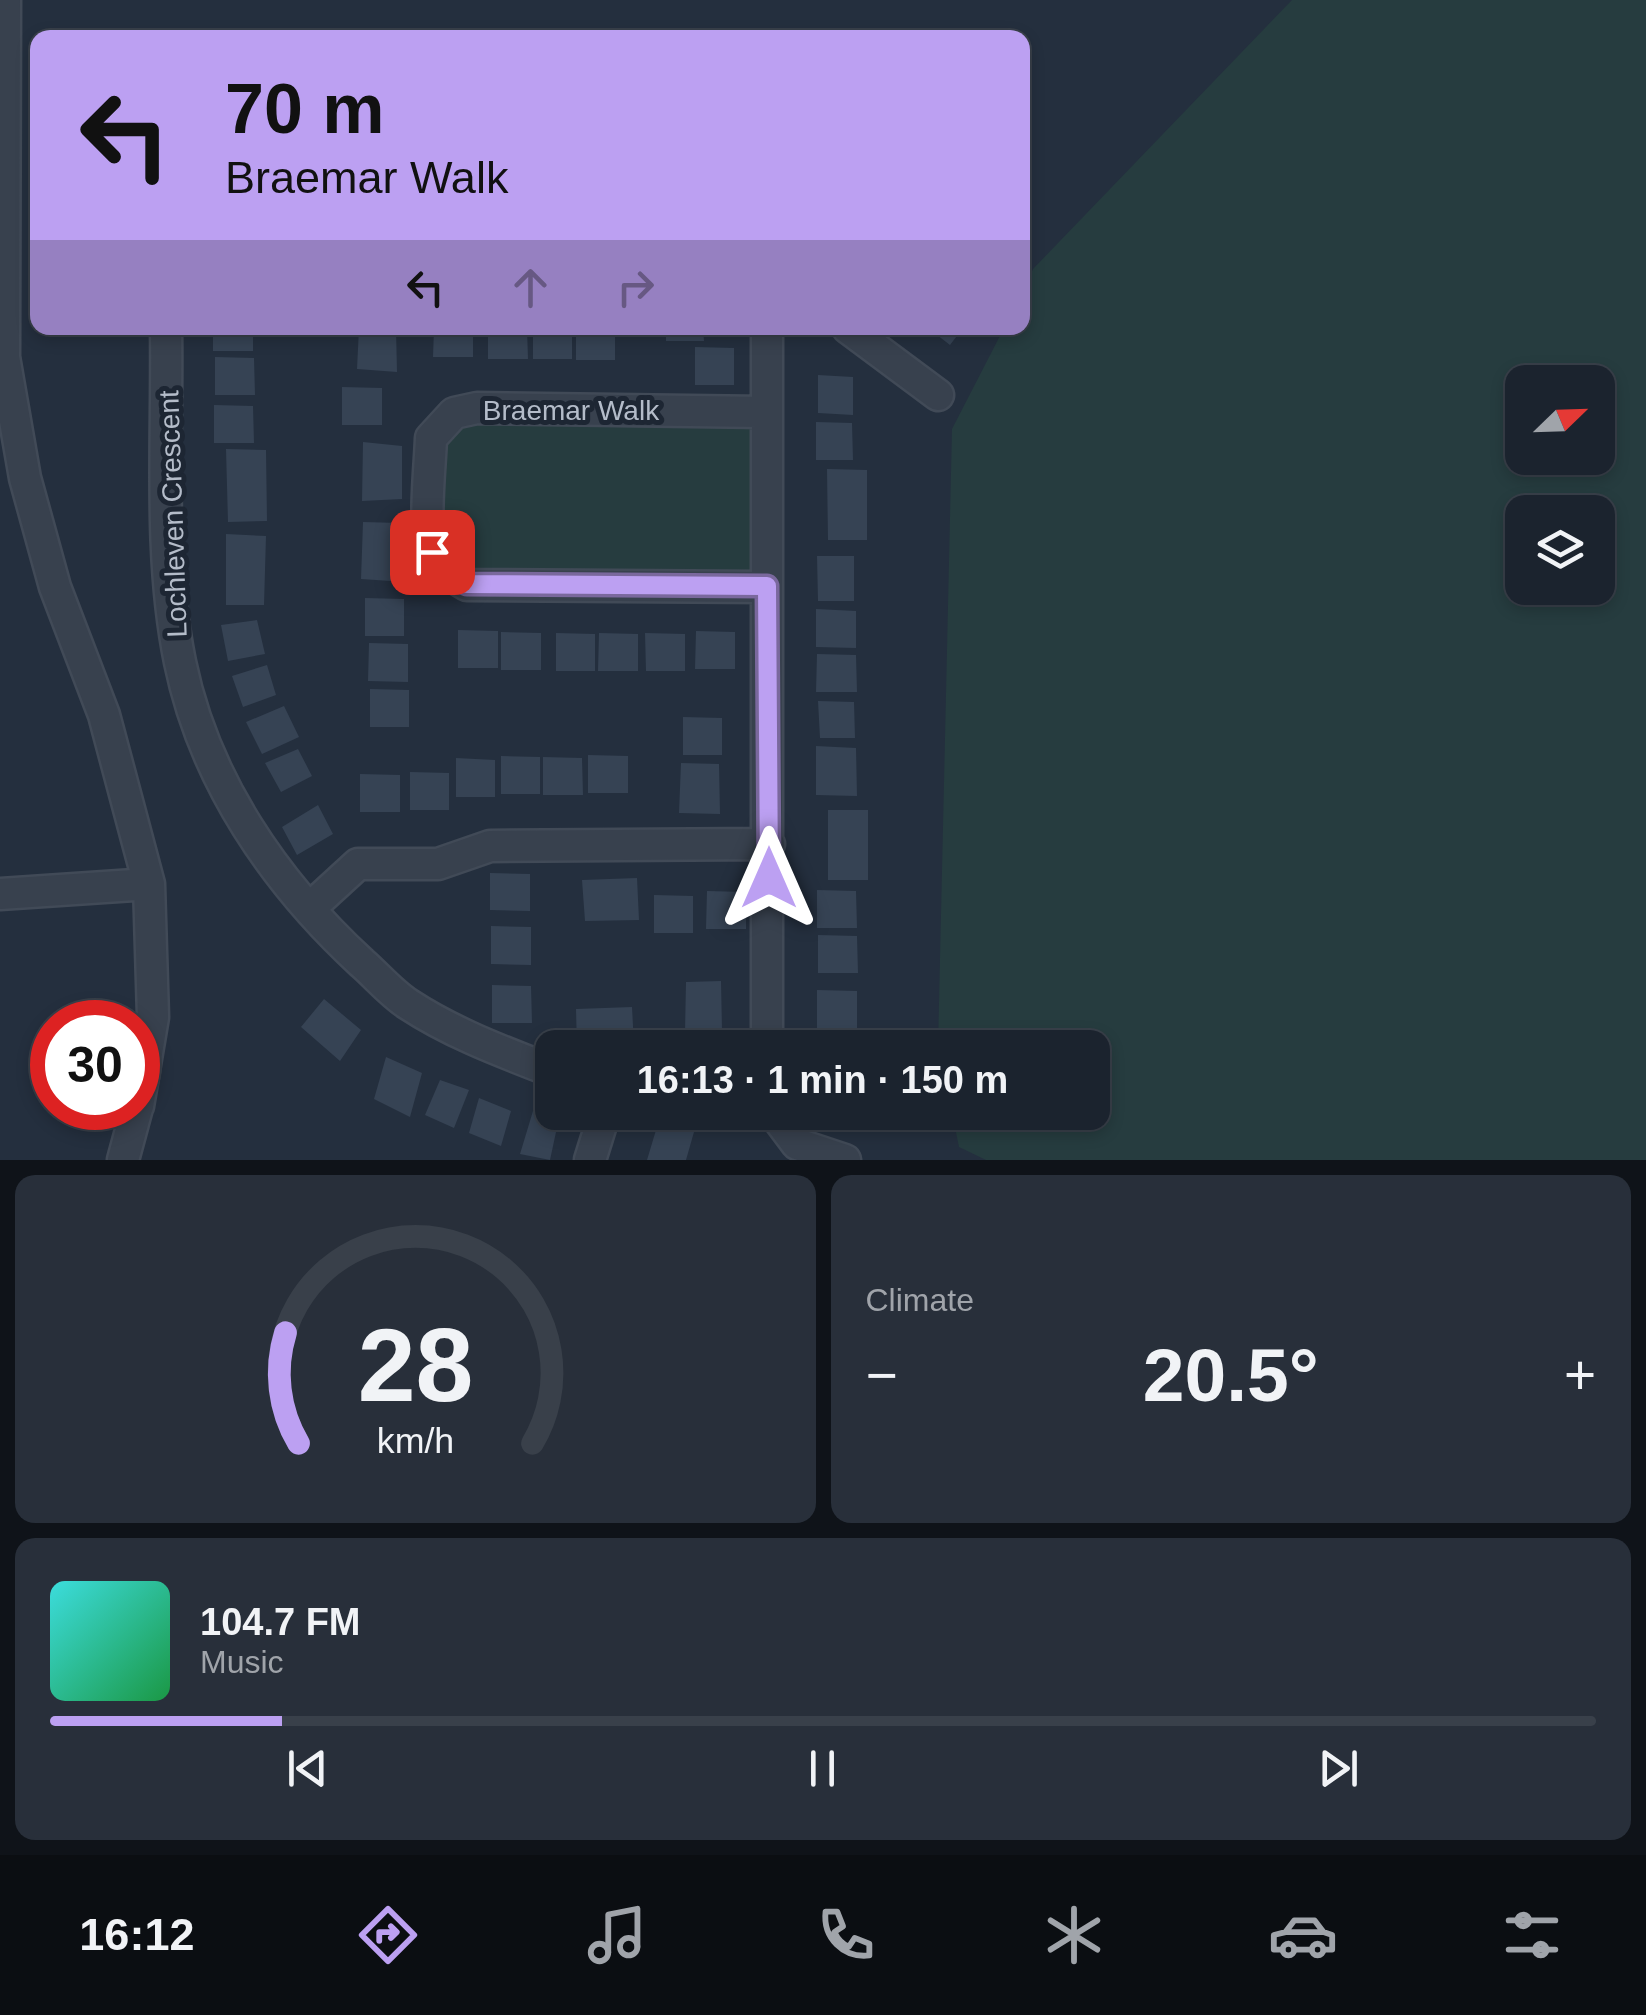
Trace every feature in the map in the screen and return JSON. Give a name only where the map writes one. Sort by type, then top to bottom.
[{"type":"street","points":[[4,0],[4,356],[24,478],[55,587],[104,715],[149,884],[152,1000]]},
{"type":"street","name":"Lochleven Crescent","points":[[166,335],[170,586],[180,662],[193,711],[217,769],[263,856],[330,934],[406,1002],[483,1044],[535,1064]]},
{"type":"street","points":[[767,1030],[768,335]]},
{"type":"street","points":[[857,335],[938,395]]},
{"type":"street","name":"Braemar Walk","points":[[766,412],[477,408],[454,413],[431,438],[430,497],[432,552],[447,574],[467,584],[767,586]]},
{"type":"street","points":[[310,908],[358,864],[438,864],[490,846],[769,844]]},
{"type":"street","points":[[0,894],[149,884]]},
{"type":"street","points":[[123,1160],[131,1130]]},
{"type":"street","points":[[590,1160],[600,1130]]},
{"type":"street","points":[[787,1130],[798,1144],[845,1160]]},
{"type":"green space","points":[[1292,0],[1646,0],[1646,1160],[986,1160],[959,1147],[956,1130],[1110,1130],[1110,1030],[938,1030],[952,429],[1000,335],[1030,335],[1033,269]]},
{"type":"green space","points":[[454,413],[762,415],[767,587],[467,585],[432,552],[431,438]]},
{"type":"building","points":[[213,335],[253,335],[253,351],[213,351]]},
{"type":"building","points":[[359,335],[396,335],[397,372],[357,369]]},
{"type":"building","points":[[434,335],[473,335],[473,357],[433,357]]},
{"type":"building","points":[[488,335],[527,335],[528,359],[488,359]]},
{"type":"building","points":[[533,335],[572,335],[572,359],[533,359]]},
{"type":"building","points":[[576,335],[615,335],[615,360],[576,360]]},
{"type":"building","points":[[666,335],[704,335],[704,341],[666,341]]},
{"type":"building","points":[[937,335],[958,335],[950,345]]},
{"type":"building","points":[[695,347],[734,348],[734,385],[695,385]]},
{"type":"building","points":[[215,357],[254,358],[255,395],[215,395]]},
{"type":"building","points":[[818,375],[853,377],[853,415],[818,413]]},
{"type":"building","points":[[342,387],[382,388],[382,425],[342,425]]},
{"type":"building","points":[[214,405],[253,406],[254,443],[214,443]]},
{"type":"building","points":[[816,422],[852,423],[853,460],[816,460]]},
{"type":"building","points":[[363,442],[402,446],[402,499],[362,501]]},
{"type":"building","points":[[226,449],[266,450],[267,521],[228,522]]},
{"type":"building","points":[[827,469],[867,470],[867,540],[828,540]]},
{"type":"building","points":[[363,522],[400,523],[405,582],[361,579]]},
{"type":"building","points":[[226,534],[266,536],[264,605],[226,605]]},
{"type":"building","points":[[817,556],[854,556],[854,601],[818,601]]},
{"type":"building","points":[[365,598],[404,599],[404,636],[365,636]]},
{"type":"building","points":[[816,609],[856,611],[856,648],[816,647]]},
{"type":"building","points":[[257,620],[265,654],[228,661],[221,625]]},
{"type":"building","points":[[458,630],[498,631],[498,668],[458,668]]},
{"type":"building","points":[[696,631],[735,632],[735,669],[695,669]]},
{"type":"building","points":[[501,632],[541,633],[541,670],[501,670]]},
{"type":"building","points":[[556,633],[595,634],[595,671],[556,671]]},
{"type":"building","points":[[599,633],[638,634],[638,671],[598,671]]},
{"type":"building","points":[[645,633],[685,634],[685,671],[646,671]]},
{"type":"building","points":[[369,643],[408,644],[408,682],[368,681]]},
{"type":"building","points":[[817,654],[856,655],[857,692],[816,692]]},
{"type":"building","points":[[267,665],[276,695],[243,707],[232,676]]},
{"type":"building","points":[[370,689],[409,690],[409,727],[370,727]]},
{"type":"building","points":[[818,701],[854,702],[855,738],[820,738]]},
{"type":"building","points":[[284,706],[299,737],[262,754],[246,722]]},
{"type":"building","points":[[683,717],[722,718],[722,755],[683,755]]},
{"type":"building","points":[[816,746],[856,748],[857,796],[816,795]]},
{"type":"building","points":[[298,749],[312,776],[281,792],[265,763]]},
{"type":"building","points":[[588,755],[628,756],[628,793],[588,793]]},
{"type":"building","points":[[501,756],[540,757],[540,794],[501,794]]},
{"type":"building","points":[[543,757],[582,758],[583,795],[543,795]]},
{"type":"building","points":[[456,758],[495,760],[495,797],[456,797]]},
{"type":"building","points":[[681,763],[719,764],[720,814],[679,813]]},
{"type":"building","points":[[410,772],[449,773],[449,810],[410,810]]},
{"type":"building","points":[[360,774],[400,775],[400,812],[360,812]]},
{"type":"building","points":[[318,805],[333,834],[297,855],[282,827]]},
{"type":"building","points":[[828,810],[868,810],[868,880],[828,880]]},
{"type":"building","points":[[490,873],[530,874],[530,911],[490,910]]},
{"type":"building","points":[[637,878],[639,920],[585,921],[582,880]]},
{"type":"building","points":[[817,890],[856,891],[857,928],[817,928]]},
{"type":"building","points":[[707,891],[746,892],[746,929],[706,929]]},
{"type":"building","points":[[654,895],[693,896],[693,933],[654,933]]},
{"type":"building","points":[[491,926],[531,927],[531,965],[491,964]]},
{"type":"building","points":[[818,935],[857,936],[858,973],[818,973]]},
{"type":"building","points":[[721,981],[722,1030],[685,1030],[686,982]]},
{"type":"building","points":[[492,985],[531,986],[532,1023],[492,1023]]},
{"type":"building","points":[[817,990],[857,991],[857,1029],[817,1028]]},
{"type":"building","points":[[324,999],[361,1030],[340,1061],[301,1027]]},
{"type":"building","points":[[632,1007],[633,1030],[577,1030],[576,1009]]},
{"type":"building","points":[[386,1057],[422,1073],[410,1117],[374,1099]]},
{"type":"building","points":[[440,1080],[469,1090],[454,1128],[425,1115]]},
{"type":"building","points":[[479,1098],[511,1111],[501,1146],[469,1133]]},
{"type":"building","points":[[535,1112],[535,1130],[556,1130],[550,1160],[520,1154]]},
{"type":"building","points":[[656,1130],[694,1132],[686,1160],[647,1160]]},
{"type":"route","points":[[432,552],[447,574],[467,584],[767,586],[769,878]]}]
